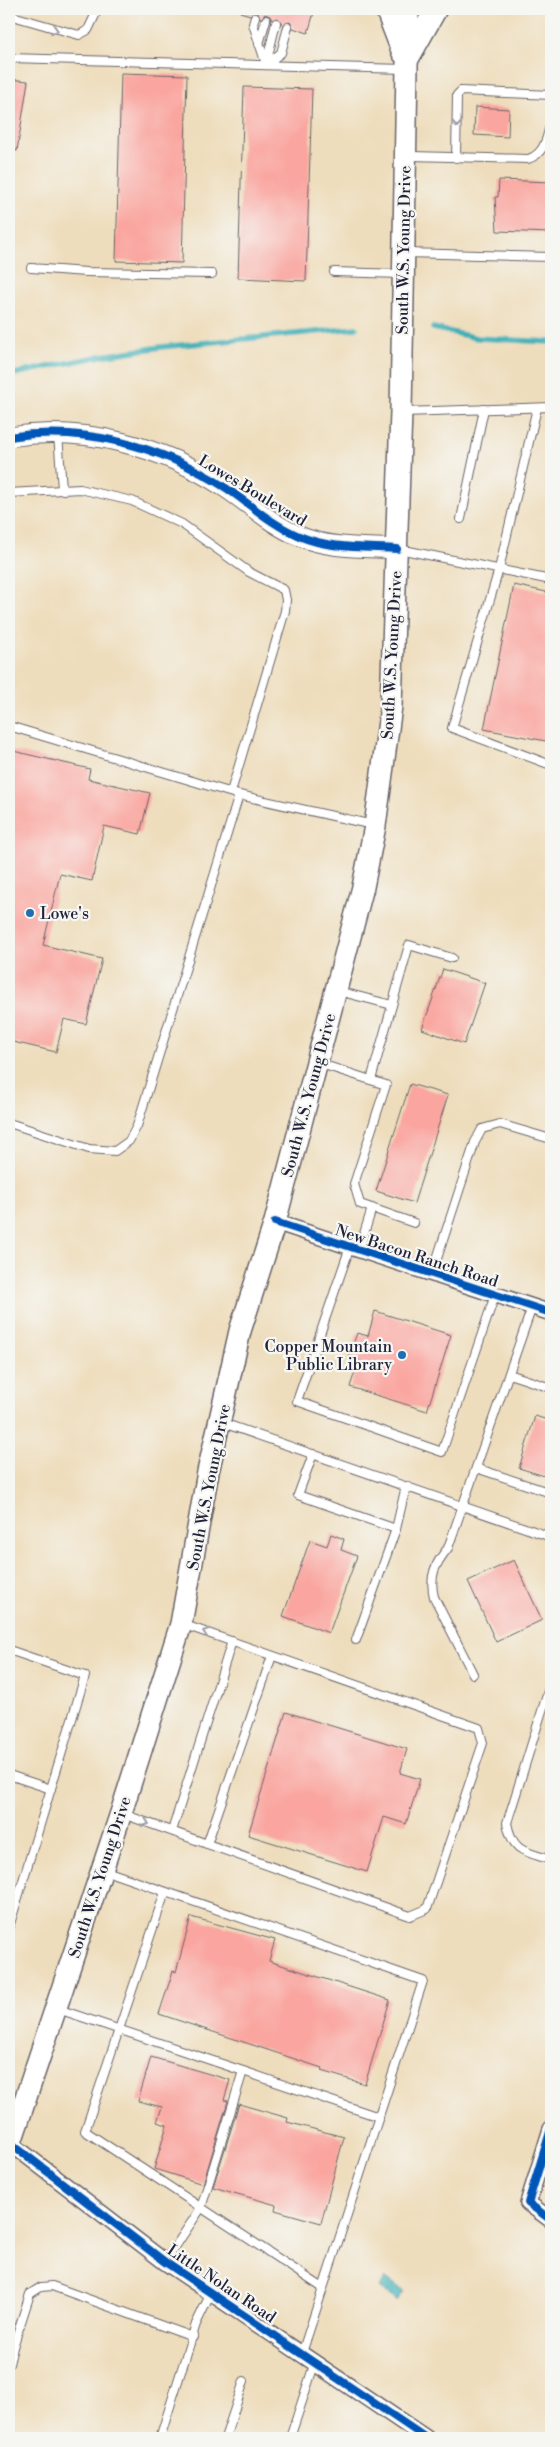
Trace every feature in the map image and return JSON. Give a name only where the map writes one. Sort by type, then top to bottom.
[{"type":"main road","points":[[386,9],[407,64]]},
{"type":"main road","name":"South W.S. Young Drive","points":[[9,2145],[121,1814],[181,1624],[220,1421],[240,1331],[275,1222],[363,887],[375,826],[391,706],[401,412],[402,252],[408,9]]},
{"type":"main road","points":[[407,64],[436,9]]},
{"type":"street","name":"Lowes Boulevard","points":[[9,437],[58,434],[111,439],[134,445],[179,462],[225,487],[274,522],[299,536],[332,545],[397,549]]},
{"type":"street","name":"New Bacon Ranch Road","points":[[275,1222],[551,1313]]},
{"type":"street","points":[[551,2128],[528,2203],[551,2220]]},
{"type":"street","name":"Little Nolan Road","points":[[9,2145],[165,2262],[426,2438]]},
{"type":"lane","points":[[9,15],[79,35],[88,30],[98,9]]},
{"type":"lane","points":[[255,17],[252,24],[266,64]]},
{"type":"lane","points":[[259,44],[266,20]]},
{"type":"lane","points":[[266,64],[276,23]]},
{"type":"lane","points":[[266,64],[281,53],[288,27]]},
{"type":"lane","points":[[9,58],[266,64],[407,64]]},
{"type":"lane","points":[[456,158],[457,95],[460,91],[551,95]]},
{"type":"lane","points":[[412,156],[528,160],[536,157],[545,143],[551,122]]},
{"type":"lane","points":[[402,252],[551,257]]},
{"type":"lane","points":[[31,268],[86,272],[212,274]]},
{"type":"lane","points":[[334,272],[402,274]]},
{"type":"lane","points":[[401,412],[551,407]]},
{"type":"lane","points":[[537,408],[499,569],[452,728],[551,765]]},
{"type":"lane","points":[[460,519],[484,409]]},
{"type":"lane","points":[[58,434],[62,489]]},
{"type":"lane","points":[[9,493],[80,489],[104,493],[156,510],[182,524],[249,572],[284,590],[286,600],[285,611],[235,793],[137,1126],[129,1141],[116,1151],[90,1149],[9,1123]]},
{"type":"lane","points":[[397,549],[551,580]]},
{"type":"lane","points":[[9,726],[235,793],[375,826]]},
{"type":"lane","points":[[371,1080],[409,945],[452,958]]},
{"type":"lane","points":[[336,990],[392,1005]]},
{"type":"lane","points":[[317,1063],[386,1085],[354,1184],[360,1204],[414,1223]]},
{"type":"lane","points":[[432,1274],[475,1142],[482,1129],[500,1124],[551,1139]]},
{"type":"lane","points":[[372,1208],[297,1402],[442,1452],[495,1295]]},
{"type":"lane","points":[[473,1674],[434,1597],[431,1584],[434,1567],[448,1548],[532,1307]]},
{"type":"lane","points":[[509,1374],[551,1388]]},
{"type":"lane","points":[[220,1421],[551,1537]]},
{"type":"lane","points":[[313,1454],[298,1495],[396,1529]]},
{"type":"lane","points":[[476,1468],[551,1493]]},
{"type":"lane","points":[[356,1640],[396,1529],[406,1486]]},
{"type":"lane","points":[[121,1814],[410,1916],[428,1909],[483,1743],[480,1728],[181,1624]]},
{"type":"lane","points":[[172,1832],[232,1641]]},
{"type":"lane","points":[[9,1650],[85,1676],[9,1927]]},
{"type":"lane","points":[[207,1844],[272,1656]]},
{"type":"lane","points":[[551,1682],[507,1823],[510,1840],[520,1849],[551,1860]]},
{"type":"lane","points":[[9,1775],[51,1789]]},
{"type":"lane","points":[[102,1870],[423,1981],[302,2353]]},
{"type":"lane","points":[[165,1892],[85,2131],[323,2288]]},
{"type":"lane","points":[[56,2008],[119,2031],[379,2117]]},
{"type":"lane","points":[[165,2262],[201,2208],[242,2071]]},
{"type":"lane","points":[[9,2364],[11,2347],[30,2294],[41,2287],[52,2286],[193,2337]]},
{"type":"lane","points":[[160,2438],[196,2324],[211,2292]]},
{"type":"lane","points":[[290,2438],[315,2362]]},
{"type":"lane","points":[[235,2438],[226,2437],[244,2381]]},
{"type":"water","points":[[386,2278],[404,2291],[397,2301],[379,2288]]},
{"type":"building","points":[[241,9],[315,9],[308,33],[293,28],[290,22],[283,25],[278,18],[272,20],[270,16],[265,14],[261,19],[257,12],[250,15],[240,12]]},
{"type":"building","points":[[121,73],[187,75],[182,263],[116,261]]},
{"type":"building","points":[[9,79],[28,81],[17,151],[9,150]]},
{"type":"building","points":[[244,87],[312,89],[306,281],[238,278]]},
{"type":"building","points":[[475,107],[509,109],[508,137],[474,135]]},
{"type":"building","points":[[499,180],[551,182],[551,233],[497,231],[495,197],[498,197]]},
{"type":"building","points":[[514,585],[551,593],[551,742],[484,729]]},
{"type":"building","name":"Lowe's","points":[[9,750],[90,769],[88,779],[150,793],[140,834],[104,826],[92,881],[60,874],[43,945],[102,959],[86,1024],[64,1019],[56,1052],[9,1041]]},
{"type":"building","points":[[443,969],[485,983],[464,1044],[422,1029]]},
{"type":"building","points":[[410,1084],[448,1095],[414,1203],[376,1191]]},
{"type":"building","points":[[375,1311],[451,1335],[427,1411],[350,1387],[359,1359],[349,1356],[357,1333],[368,1336]]},
{"type":"building","points":[[535,1416],[551,1421],[551,1478],[519,1468]]},
{"type":"building","points":[[331,1534],[344,1539],[341,1550],[357,1556],[329,1633],[283,1616],[310,1540],[327,1546]]},
{"type":"building","points":[[514,1560],[542,1620],[496,1642],[468,1581]]},
{"type":"building","points":[[286,1712],[407,1749],[400,1773],[420,1779],[406,1824],[384,1817],[367,1872],[248,1835]]},
{"type":"building","points":[[191,1917],[275,1940],[269,1961],[390,2000],[365,2084],[321,2071],[322,2068],[159,2014],[173,1971],[176,1972]]},
{"type":"building","points":[[151,2057],[230,2080],[224,2100],[228,2101],[203,2184],[154,2169],[167,2125],[157,2122],[162,2107],[138,2101]]},
{"type":"building","points":[[239,2104],[288,2118],[287,2122],[344,2137],[321,2223],[275,2210],[276,2205],[213,2187]]},
{"type":"waterway","points":[[9,375],[101,356],[161,347],[356,328]]},
{"type":"waterway","points":[[433,328],[477,338],[551,342]]},
{"type":"cycle path","points":[[9,437],[37,434],[66,434],[122,442],[149,450],[201,473],[226,488],[270,520],[299,536],[335,545],[397,549]]},
{"type":"cycle path","points":[[275,1222],[551,1313]]},
{"type":"cycle path","points":[[551,2129],[528,2203],[551,2220]]},
{"type":"cycle path","points":[[9,2142],[165,2262],[426,2438]]},
{"type":"place","name":"Lowe's","points":[[30,913]]},
{"type":"place","name":"Copper Mountain Public Library","points":[[402,1355]]}]
